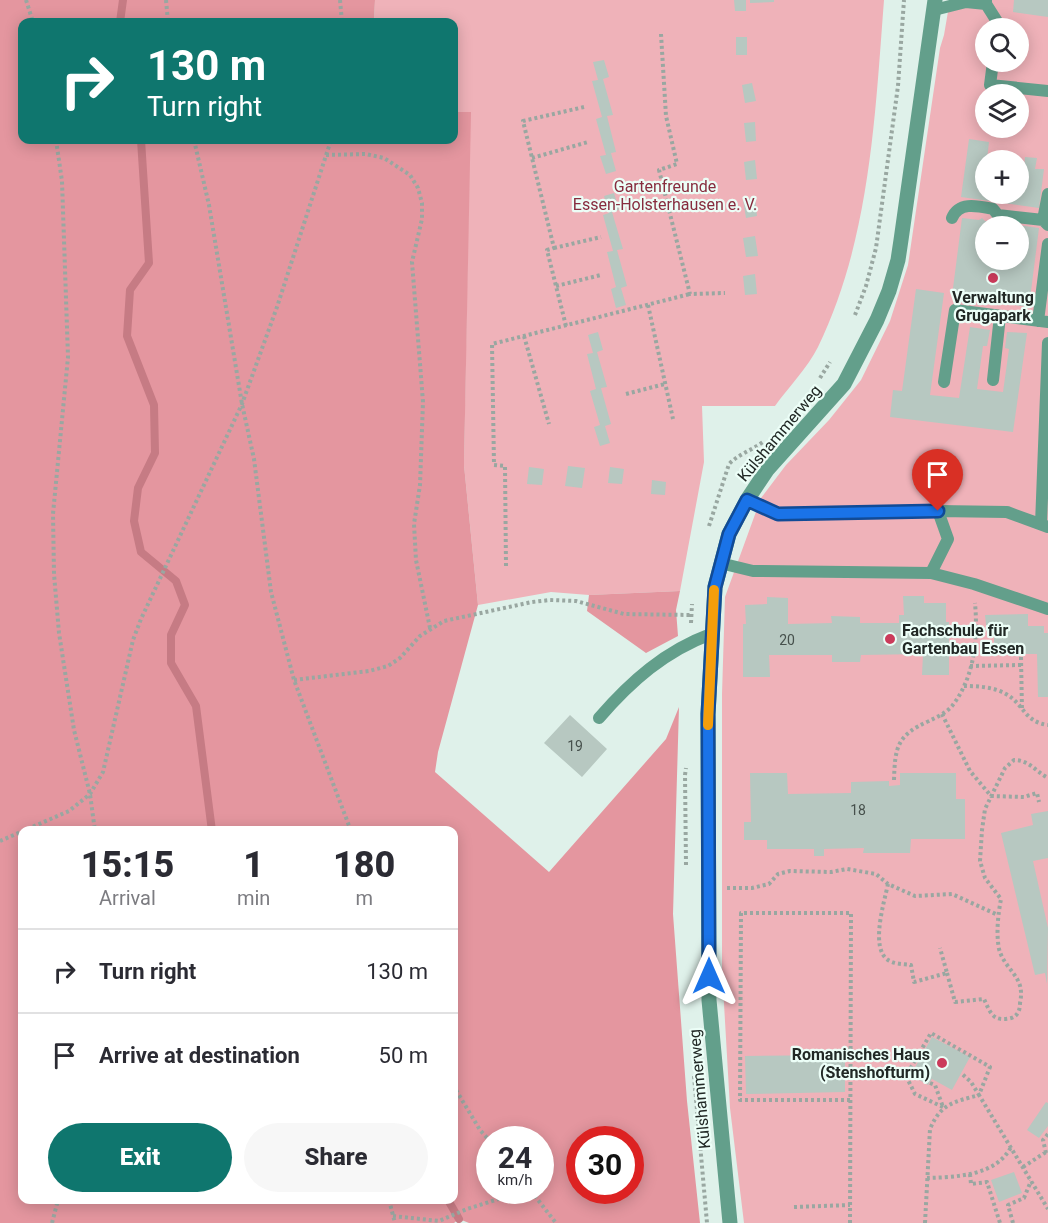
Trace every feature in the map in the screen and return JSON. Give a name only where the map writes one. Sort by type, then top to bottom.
[{"type":"street","name":"Külshammerweg","points":[[730,1223],[709,1000],[708,714],[715,587],[729,534],[747,500],[767,470],[844,384],[877,320],[889,291],[900,250],[934,5]]},
{"type":"lane","points":[[934,5],[986,2],[995,18]]},
{"type":"lane","points":[[992,72],[990,85],[1048,91]]},
{"type":"lane","points":[[952,218],[954,212],[965,205],[993,209],[998,215],[1046,223],[1048,194]]},
{"type":"lane","points":[[944,382],[955,310],[1043,321],[1048,244]]},
{"type":"lane","points":[[993,380],[1000,316]]},
{"type":"lane","points":[[747,500],[778,514],[1007,512],[1045,525],[1048,343]]},
{"type":"lane","points":[[931,573],[948,539],[938,511]]},
{"type":"lane","points":[[720,563],[753,572],[931,573],[974,584],[1048,609]]},
{"type":"lane","points":[[599,718],[626,688],[660,659],[694,640],[711,634]]},
{"type":"path","points":[[26,0],[32,18]]},
{"type":"path","points":[[166,0],[168,18]]},
{"type":"path","points":[[340,0],[342,18]]},
{"type":"path","points":[[853,319],[866,286],[876,248],[898,86],[904,0]]},
{"type":"path","points":[[661,33],[666,116],[677,164],[659,170],[690,294]]},
{"type":"path","points":[[554,248],[523,121],[584,107]]},
{"type":"path","points":[[532,158],[588,142]]},
{"type":"path","points":[[57,144],[62,181],[68,357],[53,514],[54,574],[59,633],[74,730],[90,794],[94,826]]},
{"type":"path","points":[[195,144],[209,205],[242,404],[254,459],[271,592],[294,680],[349,826]]},
{"type":"path","points":[[34,826],[69,811],[90,794],[103,772],[130,651],[141,619],[242,404],[277,307],[330,144]]},
{"type":"path","points":[[326,155],[366,154],[384,158],[410,176],[418,188],[422,203],[422,219],[412,262],[423,402],[420,485],[414,524],[416,560],[430,628]]},
{"type":"path","points":[[566,326],[547,250],[601,237]]},
{"type":"path","points":[[556,286],[601,275]]},
{"type":"path","points":[[506,566],[505,466],[494,465],[492,344],[690,294],[725,293]]},
{"type":"path","points":[[648,305],[673,419]]},
{"type":"path","points":[[524,336],[549,424]]},
{"type":"path","points":[[816,383],[834,357]]},
{"type":"path","points":[[626,394],[665,384]]},
{"type":"path","points":[[707,531],[729,464],[736,457],[754,449],[770,435]]},
{"type":"path","points":[[894,780],[894,756],[899,742],[910,731],[952,706],[964,686],[975,650],[977,626],[974,584]]},
{"type":"path","points":[[294,680],[369,671],[388,666],[400,658],[430,628],[459,616],[550,600],[576,601],[624,614],[690,615],[693,596]]},
{"type":"path","points":[[1021,657],[1022,711]]},
{"type":"path","points":[[970,666],[1021,665]]},
{"type":"path","points":[[964,686],[980,686],[1008,694],[1031,720],[1048,725]]},
{"type":"path","points":[[942,714],[970,771],[992,796],[1024,797],[1037,794],[1040,802]]},
{"type":"path","points":[[940,948],[955,1002],[984,999],[997,1018],[1015,1017],[1022,998],[1021,985],[1000,953],[998,915],[1001,899],[985,878],[980,861],[985,809],[1005,768],[1014,760],[1028,762],[1038,773],[1048,778]]},
{"type":"path","points":[[0,841],[18,833]]},
{"type":"path","points":[[726,888],[752,888],[769,884],[778,874],[790,871],[847,870],[876,874],[888,884],[915,896],[952,894],[998,915]]},
{"type":"path","points":[[888,884],[878,942],[882,955],[890,962],[910,965],[914,982],[947,974]]},
{"type":"path","points":[[850,1100],[740,1100],[741,913],[851,913],[850,1223]]},
{"type":"path","points":[[943,1107],[915,1094],[906,1076],[931,1033],[990,1067],[980,1095]]},
{"type":"path","points":[[961,1073],[980,1095],[1048,1209]]},
{"type":"path","points":[[930,1083],[934,1085],[943,1107]]},
{"type":"path","points":[[458,1093],[478,1126]]},
{"type":"path","points":[[925,1223],[930,1129],[943,1107],[980,1095]]},
{"type":"path","points":[[1023,1167],[1047,1153],[1043,1140],[1048,1134]]},
{"type":"path","points":[[927,1178],[970,1174],[997,1164],[1007,1155],[1011,1147]]},
{"type":"path","points":[[970,1174],[971,1184],[987,1182],[1000,1223]]},
{"type":"path","points":[[1013,1223],[1008,1205],[1024,1198],[1031,1181]]},
{"type":"path","points":[[52,1223],[56,1204]]},
{"type":"path","points":[[390,1204],[395,1223]]},
{"type":"path","points":[[393,1216],[439,1221],[483,1204]]},
{"type":"path","points":[[541,1204],[556,1223]]},
{"type":"path","points":[[794,1207],[850,1204]]},
{"type":"green space","name":"Gartenfreunde Essen-Holsterhausen e. V.","points":[[375,0],[884,0],[867,177],[849,264],[835,306],[814,355],[775,406],[702,406],[704,462],[680,591],[589,595],[551,592],[478,605],[464,465],[470,112],[458,112],[458,18],[374,18]]},
{"type":"green space","points":[[950,0],[1048,0],[1048,1223],[744,1223],[730,1108],[722,969],[722,694],[725,597],[761,498],[786,465],[829,420],[861,380],[890,321],[908,265],[940,48]]},
{"type":"shaded area","points":[[0,0],[375,0],[374,18],[18,18],[18,144],[458,144],[458,112],[471,112],[464,465],[478,605],[438,752],[435,772],[549,872],[666,739],[679,707],[673,914],[687,1101],[700,1223],[469,1223],[459,1219],[454,1223],[0,1223]]},
{"type":"shaded area","points":[[680,591],[676,610],[678,636],[646,653],[587,611],[589,595]]},
{"type":"building","points":[[734,0],[746,0],[746,11],[735,11]]},
{"type":"building","points":[[750,0],[774,0],[774,2],[750,3]]},
{"type":"building","points":[[1014,0],[1048,0],[1048,17],[1013,12]]},
{"type":"building","points":[[736,37],[747,37],[747,55],[736,55]]},
{"type":"building","points":[[604,60],[609,77],[603,79],[613,115],[607,116],[616,152],[611,153],[616,171],[606,174],[600,156],[606,155],[596,119],[602,117],[592,81],[598,80],[593,62]]},
{"type":"building","points":[[752,83],[756,101],[745,103],[742,85]]},
{"type":"building","points":[[755,122],[756,141],[746,142],[744,123]]},
{"type":"building","points":[[969,139],[989,142],[988,150],[975,150],[975,199],[961,197]]},
{"type":"building","points":[[1029,157],[1037,158],[1035,169],[1044,169],[1039,208],[1011,204],[1029,204]]},
{"type":"building","points":[[755,160],[757,179],[746,180],[744,162]]},
{"type":"building","points":[[614,193],[619,210],[612,212],[623,249],[617,250],[627,286],[621,288],[626,305],[616,308],[611,289],[616,287],[607,252],[613,251],[603,215],[609,213],[604,196]]},
{"type":"building","points":[[755,198],[757,216],[746,218],[743,200]]},
{"type":"building","name":"Verwaltung Grugapark","points":[[962,218],[975,220],[975,270],[1029,270],[1029,227],[1039,228],[1029,307],[952,296]]},
{"type":"building","points":[[755,236],[758,256],[746,257],[743,238]]},
{"type":"building","points":[[755,274],[757,294],[745,295],[743,276]]},
{"type":"building","points":[[916,289],[944,293],[930,395],[959,398],[970,327],[990,330],[987,346],[983,346],[977,389],[1003,392],[1009,349],[1005,348],[1007,332],[1027,333],[1013,432],[890,417],[893,390],[902,391]]},
{"type":"building","points":[[598,332],[603,350],[597,352],[607,387],[601,388],[611,424],[605,426],[610,443],[600,446],[594,427],[600,425],[590,391],[596,389],[587,354],[593,353],[588,335]]},
{"type":"building","points":[[568,466],[585,468],[582,488],[565,486]]},
{"type":"building","points":[[529,467],[544,469],[542,485],[527,484]]},
{"type":"building","points":[[610,467],[624,469],[622,484],[608,483]]},
{"type":"building","points":[[652,480],[666,482],[665,495],[651,494]]},
{"type":"building","points":[[903,596],[924,596],[924,603],[946,603],[946,622],[949,622],[949,675],[922,675],[923,654],[861,655],[860,662],[832,662],[832,655],[769,655],[770,677],[743,677],[745,605],[767,604],[767,597],[788,598],[788,624],[832,623],[831,616],[860,617],[860,623],[899,623],[899,615],[904,615]]},
{"type":"building","name":"Fachschule für Gartenbau Essen","points":[[1028,614],[1028,626],[1044,626],[1044,633],[1048,633],[1048,697],[1038,697],[1037,654],[994,654],[994,635],[987,634],[985,615]]},
{"type":"building","points":[[570,715],[607,749],[582,777],[544,743]]},
{"type":"building","points":[[750,773],[787,773],[788,794],[851,793],[851,782],[889,781],[889,786],[900,785],[900,773],[956,773],[956,799],[965,799],[965,839],[911,839],[910,853],[863,853],[864,848],[824,849],[824,856],[814,856],[814,849],[767,849],[767,840],[744,840],[744,822],[751,822]]},
{"type":"building","points":[[1048,811],[1048,858],[1033,861],[1048,928],[1047,984],[1045,973],[1035,975],[1001,833],[1033,825],[1031,814]]},
{"type":"building","name":"Romanisches Haus (Stenshofturm)","points":[[932,1037],[970,1057],[952,1090],[932,1079],[928,1085],[916,1078],[919,1072],[914,1069]]},
{"type":"building","points":[[845,1055],[845,1092],[746,1094],[745,1056]]},
{"type":"building","points":[[1046,1102],[1048,1103],[1048,1126],[1039,1138],[1027,1130]]},
{"type":"building","points":[[1014,1172],[1022,1193],[999,1202],[991,1180]]},
{"type":"waterway","points":[[121,18],[123,0]]},
{"type":"waterway","points":[[141,144],[149,263],[130,290],[127,336],[154,405],[155,453],[138,488],[134,521],[141,552],[176,581],[185,605],[171,635],[171,663],[196,706],[211,826]]},
{"type":"waterway","points":[[450,1204],[459,1219]]},
{"type":"slow traffic","points":[[708,725],[714,590]]},
{"type":"place","name":"Verwaltung Grugapark","points":[[993,278]]},
{"type":"place","name":"Fachschule für Gartenbau Essen","points":[[890,639]]},
{"type":"place","name":"Romanisches Haus (Stenshofturm)","points":[[942,1063]]},
{"type":"route","points":[[709,976],[708,714],[711,634],[715,587],[729,534],[747,500],[778,514],[938,511]]}]
